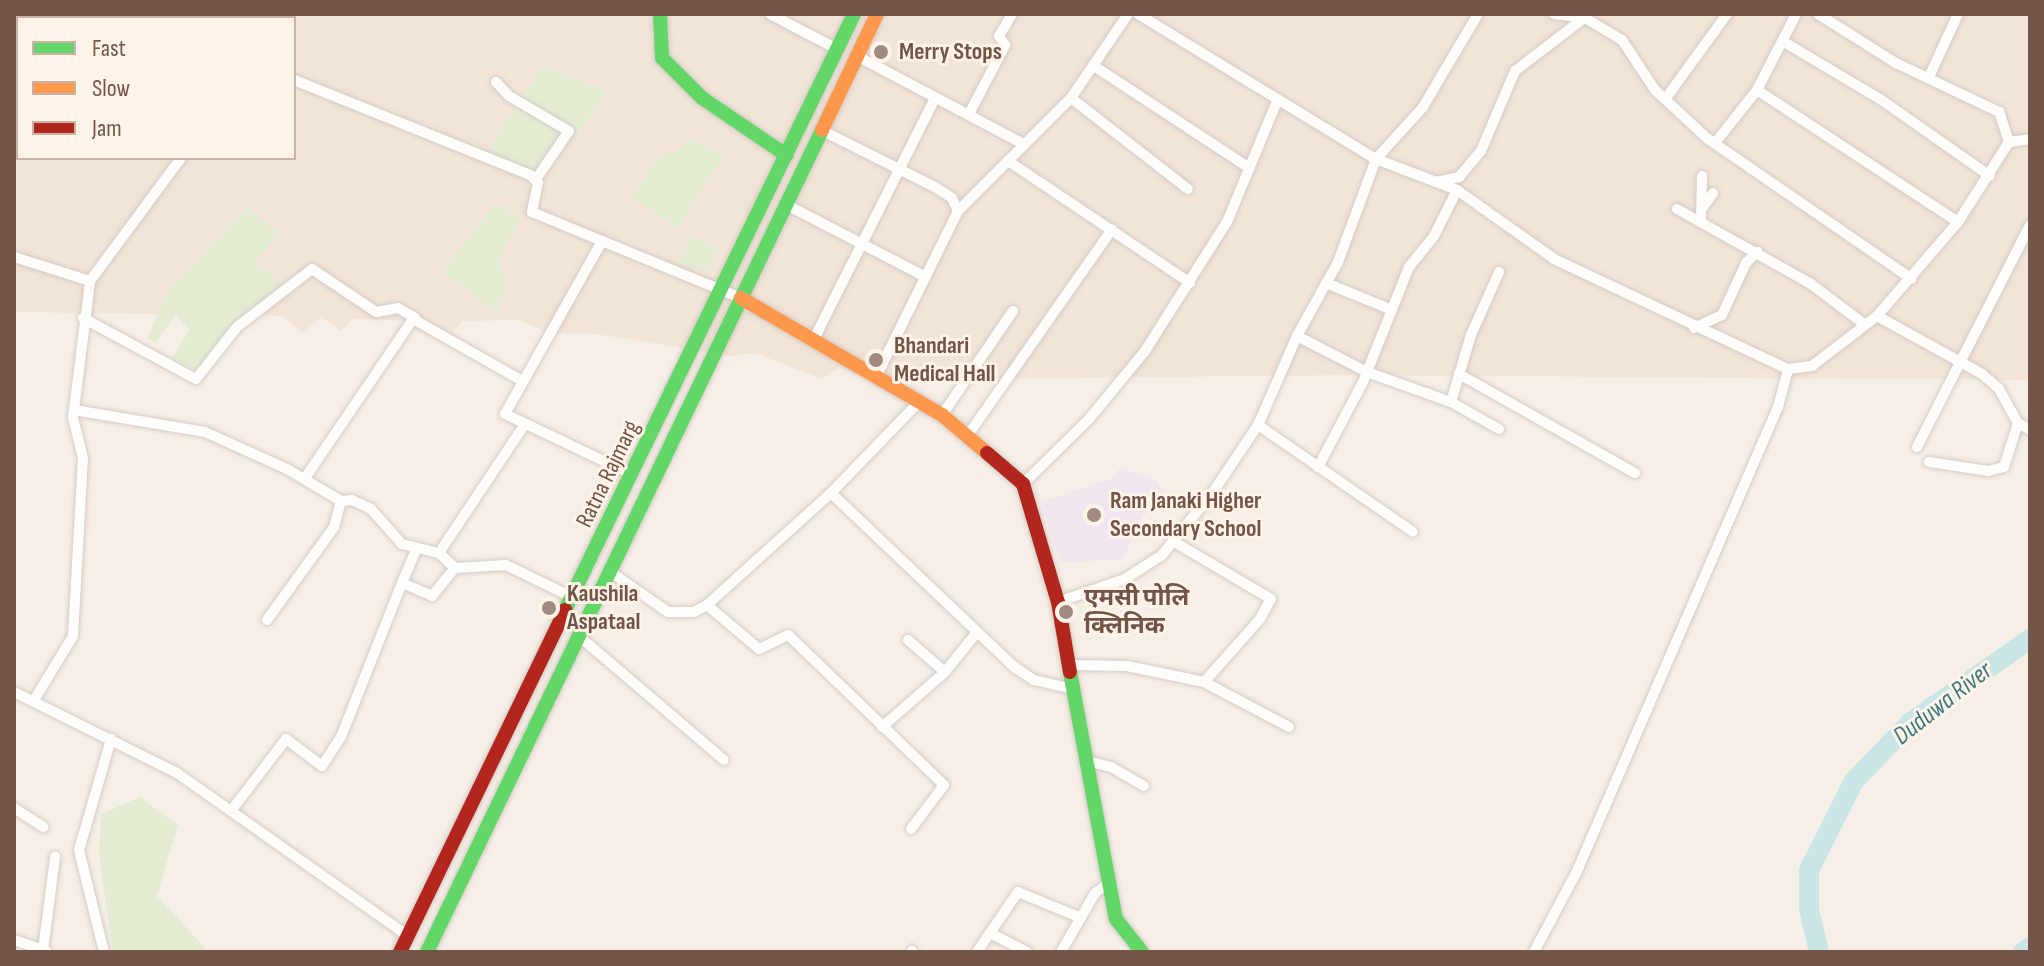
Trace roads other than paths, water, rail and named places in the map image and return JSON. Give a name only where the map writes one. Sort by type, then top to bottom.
[{"type":"main road","points":[[660,14],[662,58],[702,98],[786,155]]},
{"type":"main road","name":"Ratna Rajmarg","points":[[400,952],[854,14]]},
{"type":"main road","name":"Ratna Rajmarg","points":[[427,952],[612,573],[877,14]]},
{"type":"main road","points":[[741,298],[814,339],[917,404],[942,415],[1023,484],[1058,602],[1087,761],[1107,849],[1116,919],[1142,952]]},
{"type":"street","points":[[770,14],[837,49]]},
{"type":"street","points":[[969,114],[1005,45],[999,36],[1012,14]]},
{"type":"street","points":[[876,377],[958,211],[1008,161],[1021,143],[1071,98],[1128,14]]},
{"type":"street","points":[[1138,14],[1376,159],[1457,190],[1554,259],[1694,328],[1788,369],[1812,366],[1877,316],[1958,222],[2009,142],[1999,112],[1929,77],[1818,14]]},
{"type":"street","points":[[1058,602],[1125,579],[1176,543],[1258,425],[1297,336],[1326,283],[1376,159],[1423,107],[1478,14]]},
{"type":"street","points":[[1554,14],[1587,16],[1622,40],[1666,98],[1715,143],[1912,279]]},
{"type":"street","points":[[1666,98],[1727,14]]},
{"type":"street","points":[[1715,143],[1757,90],[1796,14]]},
{"type":"street","points":[[1929,77],[1958,14]]},
{"type":"street","points":[[1436,182],[1459,177],[1481,151],[1515,71],[1587,16]]},
{"type":"street","points":[[1784,42],[1880,99],[1990,176]]},
{"type":"street","points":[[857,56],[1021,143]]},
{"type":"street","points":[[1094,66],[1248,167]]},
{"type":"street","points":[[296,81],[536,179]]},
{"type":"street","points":[[496,82],[509,96],[571,134],[536,179],[532,212],[724,288],[741,298]]},
{"type":"street","points":[[1757,90],[1958,222]]},
{"type":"street","points":[[814,339],[897,167],[935,98]]},
{"type":"street","points":[[1071,98],[1188,189]]},
{"type":"street","points":[[1023,484],[1089,419],[1145,351],[1227,222],[1278,99]]},
{"type":"street","points":[[821,130],[952,198],[958,211]]},
{"type":"street","points":[[2009,142],[2030,139]]},
{"type":"street","points":[[34,700],[73,636],[83,458],[74,410],[90,281],[180,160]]},
{"type":"street","points":[[1008,161],[1190,283]]},
{"type":"street","points":[[1702,176],[1702,212]]},
{"type":"street","points":[[1318,467],[1367,372],[1409,267],[1434,236],[1457,190]]},
{"type":"street","points":[[1702,212],[1713,193]]},
{"type":"street","points":[[785,204],[924,276]]},
{"type":"street","points":[[1677,209],[1702,212],[1757,252],[1851,310],[1864,324]]},
{"type":"street","points":[[1917,447],[2030,225]]},
{"type":"street","points":[[968,435],[1112,229]]},
{"type":"street","points":[[602,241],[521,380],[505,414],[631,474]]},
{"type":"street","points":[[1694,328],[1722,315],[1746,263],[1757,252]]},
{"type":"street","points":[[14,257],[90,281]]},
{"type":"street","points":[[83,318],[196,379],[237,327],[312,269],[376,312],[398,308],[521,380]]},
{"type":"street","points":[[1451,402],[1499,272]]},
{"type":"street","points":[[1326,283],[1392,310]]},
{"type":"street","points":[[942,415],[1013,311]]},
{"type":"street","points":[[1877,316],[1958,365],[1982,374],[1999,389],[2018,423],[2030,430]]},
{"type":"street","points":[[305,478],[415,318]]},
{"type":"street","points":[[1297,336],[1367,372],[1451,402],[1499,429]]},
{"type":"street","points":[[1534,952],[1577,871],[1778,407],[1788,369]]},
{"type":"street","points":[[1459,374],[1635,473]]},
{"type":"street","points":[[612,573],[668,612],[694,612],[707,605],[831,493],[917,404]]},
{"type":"street","points":[[74,410],[205,432],[305,478],[341,501],[352,500],[371,509],[402,544],[416,550],[439,553],[455,568],[513,567],[572,597]]},
{"type":"street","points":[[1929,462],[1988,471],[2004,467],[2018,423]]},
{"type":"street","points":[[439,553],[525,424]]},
{"type":"street","points":[[1258,425],[1413,532]]},
{"type":"street","points":[[831,493],[977,632],[1034,680],[1073,689]]},
{"type":"street","points":[[267,620],[334,527],[341,501]]},
{"type":"street","points":[[1176,543],[1271,599],[1204,682]]},
{"type":"street","points":[[231,811],[286,739],[322,766],[341,737],[416,550]]},
{"type":"street","points":[[402,583],[432,596],[455,568]]},
{"type":"street","points":[[707,605],[759,649],[788,635],[944,785],[911,829]]},
{"type":"street","points":[[882,727],[945,672],[977,632]]},
{"type":"street","points":[[580,637],[724,760]]},
{"type":"street","points":[[908,640],[945,672]]},
{"type":"street","points":[[1069,665],[1127,666],[1204,682],[1289,727]]},
{"type":"street","points":[[14,692],[177,773],[408,936]]},
{"type":"street","points":[[104,952],[79,850],[111,739]]},
{"type":"street","points":[[1087,761],[1144,786]]},
{"type":"street","points":[[14,808],[43,827]]},
{"type":"street","points":[[14,940],[46,951],[55,857]]},
{"type":"street","points":[[1061,952],[1095,893],[1109,883]]},
{"type":"street","points":[[977,952],[1018,892],[1081,918]]},
{"type":"street","points":[[990,933],[1027,952]]},
{"type":"waterway","name":"Duduwa River","points":[[1819,952],[1809,909],[1809,870],[1854,781],[1911,722],[2030,639]]},
{"type":"waterway","name":"Duduwa River","points":[[2023,952],[2030,947]]},
{"type":"place","name":"Merry Stops","points":[[881,52]]},
{"type":"place","name":"Bhandari Medical Hall","points":[[876,360]]},
{"type":"place","name":"Ram Janaki Higher Secondary School","points":[[1094,515]]},
{"type":"place","name":"Kaushila Aspataal","points":[[549,608]]},
{"type":"place","name":"एमसी पोलि क्लिनिक","points":[[1066,612]]}]
